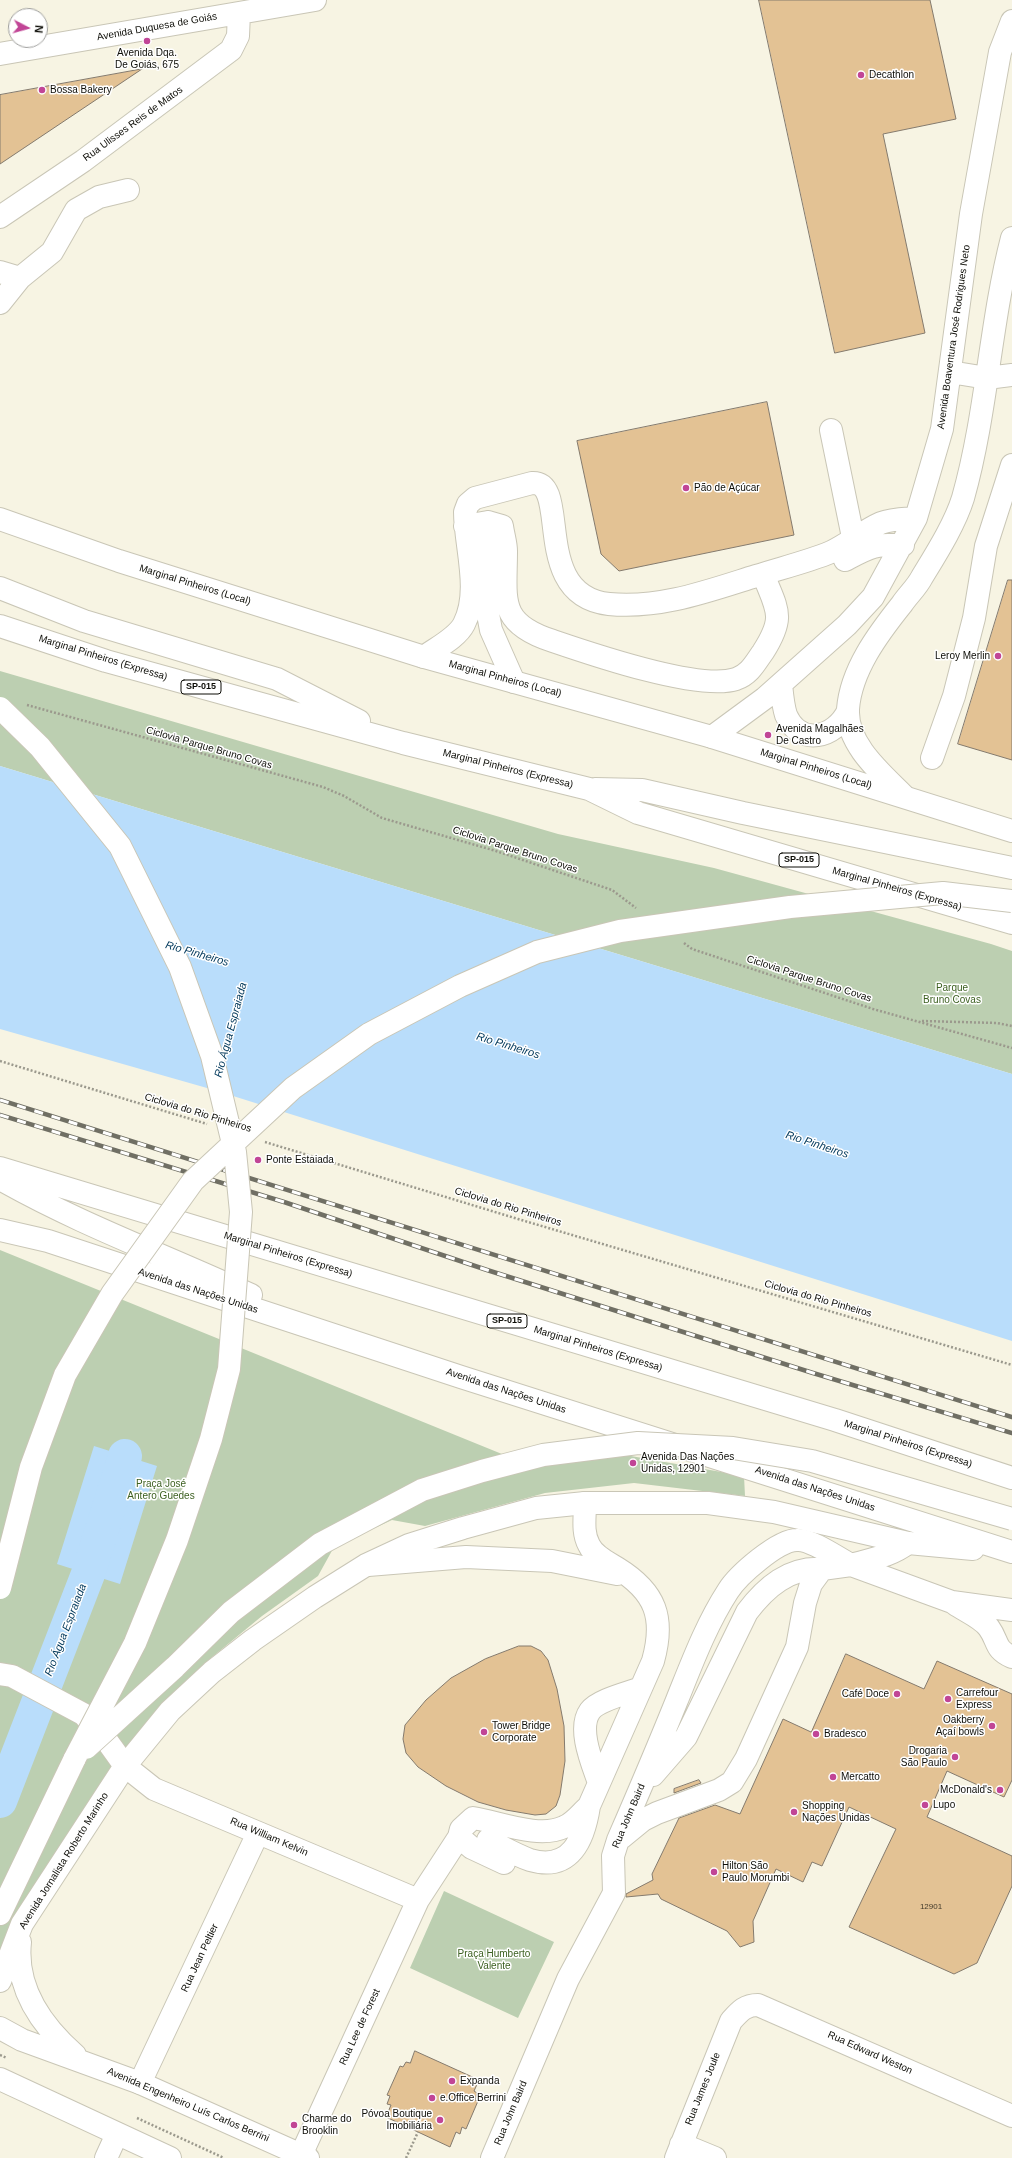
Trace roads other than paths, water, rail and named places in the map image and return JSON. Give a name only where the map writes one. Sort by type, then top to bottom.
[{"type":"main road","name":"Avenida Duquesa de Goiás","points":[[0,54],[315,0]]},
{"type":"main road","name":"Rua Ulisses Reis de Matos","points":[[0,217],[83,161],[231,50],[238,36],[239,13]]},
{"type":"main road","name":"Avenida Boaventura José Rodrigues Neto","points":[[712,737],[748,712],[847,625],[873,597],[903,545],[916,518],[942,429],[971,214],[1012,21]]},
{"type":"main road","points":[[0,303],[10,275],[52,252],[76,210],[99,197],[128,190]]},
{"type":"main road","points":[[903,795],[873,765],[859,745],[850,724],[848,711],[850,693],[858,672],[875,641],[921,579],[945,537],[962,499],[987,378],[996,314],[1012,238]]},
{"type":"main road","points":[[950,372],[987,378],[1012,375]]},
{"type":"main road","points":[[831,430],[855,547]]},
{"type":"main road","points":[[932,758],[954,696],[974,618],[986,546],[1012,465]]},
{"type":"main road","points":[[424,657],[456,633],[464,624],[468,611],[472,573],[465,526],[465,512],[468,504],[475,498],[540,483],[545,487],[553,518],[557,550],[565,577],[574,589],[580,593],[607,604],[645,605],[685,598],[846,560],[855,547],[881,523],[916,518]]},
{"type":"main road","name":"Marginal Pinheiros (Local)","points":[[0,519],[119,561],[424,657],[712,737],[903,795],[1012,831]]},
{"type":"main road","points":[[465,526],[488,522],[502,526],[506,550],[504,570],[507,606],[512,617],[521,626],[535,635],[583,651],[675,676],[723,681],[735,679],[749,673],[770,639],[778,621],[775,600],[766,580]]},
{"type":"main road","points":[[488,522],[488,614],[491,630],[514,682]]},
{"type":"main road","points":[[855,547],[869,547],[880,544],[903,545]]},
{"type":"main road","points":[[0,588],[84,621],[277,679],[403,743]]},
{"type":"main road","name":"Marginal Pinheiros (Expressa)","points":[[0,626],[106,660],[403,743],[588,789],[638,813],[1012,923]]},
{"type":"main road","points":[[781,684],[786,715],[795,727],[804,734],[822,735],[830,732],[841,724],[848,711]]},
{"type":"main road","points":[[0,708],[40,747],[120,846],[180,967],[212,1056],[235,1152],[241,1212],[229,1369],[211,1439],[177,1540],[135,1643],[74,1758],[0,1914]]},
{"type":"main road","points":[[588,789],[642,790],[743,813],[1012,868]]},
{"type":"main road","points":[[0,1588],[31,1467],[63,1382],[112,1294],[193,1181],[293,1088],[369,1034],[460,986],[537,952],[620,931],[790,907],[943,893],[1012,901]]},
{"type":"main road","name":"Marginal Pinheiros (Expressa)","points":[[0,1168],[834,1420],[1012,1478]]},
{"type":"main road","points":[[0,1179],[78,1220],[139,1247],[190,1267],[350,1341]]},
{"type":"main road","name":"Avenida das Nações Unidas","points":[[0,1230],[48,1241],[350,1341],[1012,1552]]},
{"type":"main road","points":[[74,1758],[175,1667],[231,1612],[320,1544],[422,1490],[490,1469],[543,1455],[638,1443],[733,1448],[812,1461],[1012,1519]]},
{"type":"main road","points":[[488,1840],[530,1860],[550,1863],[568,1856],[576,1847],[586,1826],[589,1806],[648,1674],[657,1646],[658,1622],[650,1600],[642,1586],[595,1554],[589,1546],[584,1534],[585,1503]]},
{"type":"main road","name":"Avenida Jornalista Roberto Marinho","points":[[0,1981],[22,1924],[125,1766],[170,1711],[212,1672],[253,1640],[315,1597],[366,1565],[409,1545],[463,1528],[536,1508],[585,1503],[708,1503],[774,1512],[908,1543],[1012,1552]]},
{"type":"main road","points":[[774,1512],[781,1534],[779,1546],[799,1540],[826,1551],[851,1565],[952,1602],[1012,1610]]},
{"type":"main road","points":[[552,1561],[561,1556],[584,1534]]},
{"type":"main road","points":[[640,1790],[686,1737],[746,1612],[759,1596],[771,1585],[789,1574],[811,1568],[822,1569],[851,1565],[888,1556],[897,1552],[908,1543]]},
{"type":"main road","name":"Rua John Baird","points":[[492,2158],[568,1979],[614,1893],[613,1856],[618,1840],[704,1633],[729,1590],[739,1578],[779,1546]]},
{"type":"main road","points":[[366,1565],[466,1558],[552,1561],[632,1578]]},
{"type":"main road","points":[[618,1840],[643,1820],[657,1813],[719,1790],[732,1782],[746,1759],[797,1647],[811,1584],[822,1569]]},
{"type":"main road","points":[[952,1602],[984,1623],[989,1628],[997,1646],[1002,1653],[1012,1657]]},
{"type":"main road","name":"Rua William Kelvin","points":[[6,1675],[83,1714],[102,1734],[125,1766],[154,1789],[418,1900]]},
{"type":"main road","points":[[599,1783],[586,1746],[586,1719],[590,1710],[608,1699],[641,1688]]},
{"type":"main road","name":"Rua Lee de Forest","points":[[304,2156],[418,1900],[459,1837],[461,1829],[473,1818],[541,1831],[562,1828],[572,1822],[589,1806]]},
{"type":"main road","name":"Rua Jean Peltier","points":[[140,2083],[258,1833]]},
{"type":"main road","points":[[459,1837],[472,1848],[522,1871]]},
{"type":"main road","points":[[22,1924],[19,1957],[20,1970],[34,2010],[58,2040],[82,2061]]},
{"type":"main road","name":"Rua Edward Weston","points":[[731,2021],[741,2010],[749,2005],[758,2005],[1012,2116]]},
{"type":"main road","name":"Rua James Joule","points":[[678,2151],[731,2021]]},
{"type":"main road","name":"Avenida Engenheiro Luís Carlos Berrini","points":[[0,2028],[22,2040],[140,2083],[304,2156]]},
{"type":"main road","points":[[0,2079],[170,2158]]},
{"type":"main road","points":[[0,2097],[16,2095],[46,2100]]},
{"type":"main road","points":[[106,2158],[117,2134]]},
{"type":"main road","points":[[678,2151],[715,2158]]},
{"type":"water","name":"Rio Pinheiros","points":[[0,766],[1012,1074],[1012,1341],[214,1090],[0,1029]]},
{"type":"water","points":[[94,1446],[157,1466],[120,1584],[57,1564]]},
{"type":"waterway","name":"Rio Água Espraiada","points":[[0,1801],[88,1574],[125,1456]]},
{"type":"railway","points":[[0,1100],[1012,1417]]},
{"type":"railway","points":[[0,1115],[284,1202],[487,1270],[813,1373],[1012,1433]]},
{"type":"place","name":"Avenida Dqa. De Goiás, 675","points":[[147,41]]},
{"type":"place","name":"Decathlon","points":[[861,75]]},
{"type":"place","name":"Bossa Bakery","points":[[42,90]]},
{"type":"place","name":"Pão de Açúcar","points":[[686,488]]},
{"type":"place","name":"Leroy Merlin","points":[[998,656]]},
{"type":"place","name":"Avenida Magalhães De Castro","points":[[768,735]]},
{"type":"place","name":"Ponte Estaiada","points":[[258,1160]]},
{"type":"place","name":"Avenida Das Nações Unidas, 12901","points":[[633,1463]]},
{"type":"place","name":"Café Doce","points":[[897,1694]]},
{"type":"place","name":"Carrefour Express","points":[[948,1699]]},
{"type":"place","name":"Oakberry Açaí bowls","points":[[992,1726]]},
{"type":"place","name":"Tower Bridge Corporate","points":[[484,1732]]},
{"type":"place","name":"Bradesco","points":[[816,1734]]},
{"type":"place","name":"Drogaria São Paulo","points":[[955,1757]]},
{"type":"place","name":"Mercatto","points":[[833,1777]]},
{"type":"place","name":"McDonald's","points":[[1000,1790]]},
{"type":"place","name":"Lupo","points":[[925,1805]]},
{"type":"place","name":"Shopping Nações Unidas","points":[[794,1812]]},
{"type":"place","name":"Hilton São Paulo Morumbi","points":[[714,1872]]},
{"type":"place","name":"Expanda","points":[[452,2081]]},
{"type":"place","name":"e.Office Berrini","points":[[432,2098]]},
{"type":"place","name":"Póvoa Boutique Imobiliária","points":[[440,2120]]},
{"type":"place","name":"Charme do Brooklin","points":[[294,2125]]},
{"type":"park label","name":"Parque Bruno Covas","points":[[952,994]]},
{"type":"park label","name":"Praça José Antero Guedes","points":[[161,1490]]},
{"type":"park label","name":"Praça Humberto Valente","points":[[494,1960]]}]
